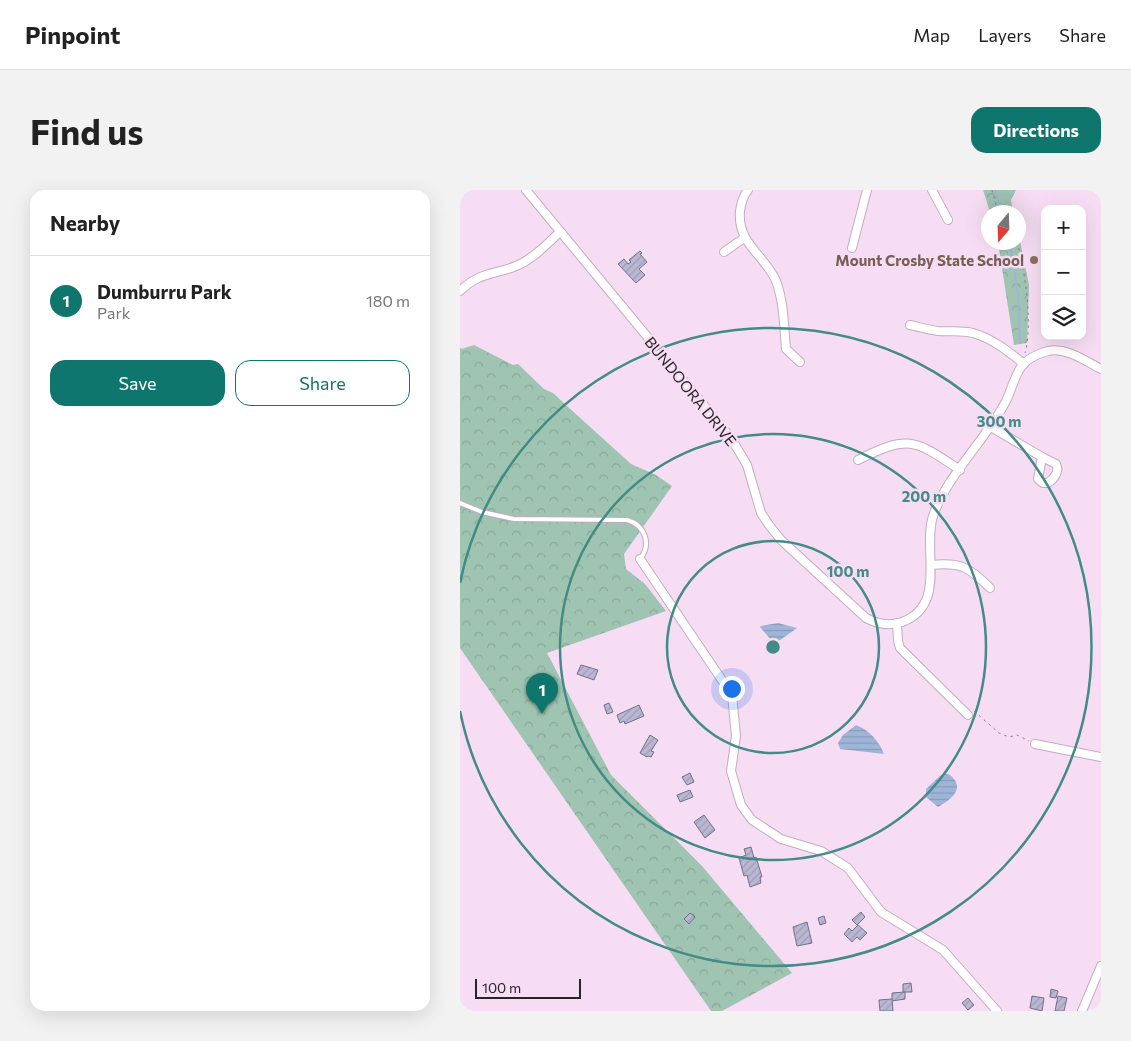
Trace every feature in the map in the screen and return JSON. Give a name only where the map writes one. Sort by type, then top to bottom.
[{"type":"street","name":"BUNDOORA DRIVE","points":[[526,190],[730,438],[747,465],[761,512],[781,540],[866,618],[872,622],[897,624]]},
{"type":"street","points":[[748,190],[741,206],[740,217],[744,238],[776,280],[781,297],[786,349],[800,362]]},
{"type":"street","points":[[852,248],[867,190]]},
{"type":"street","points":[[932,190],[948,220]]},
{"type":"street","points":[[460,291],[478,277],[517,266],[560,232]]},
{"type":"street","points":[[724,252],[744,238]]},
{"type":"street","points":[[910,325],[938,331],[958,331],[980,335],[1003,347],[1024,364]]},
{"type":"street","points":[[967,714],[900,648],[898,641],[897,624],[915,615],[923,606],[928,596],[931,583],[929,536],[940,499],[991,427],[1024,364],[1043,353],[1062,351],[1101,369]]},
{"type":"street","points":[[991,427],[1042,457]]},
{"type":"street","points":[[858,460],[890,446],[909,443],[929,450],[960,470]]},
{"type":"street","points":[[640,559],[732,696],[736,736],[731,771],[741,804],[752,820],[781,839],[821,851],[848,868],[881,912],[943,950],[997,1011]]},
{"type":"street","points":[[931,565],[946,564],[965,567],[976,573],[990,588]]},
{"type":"street","points":[[1035,744],[1101,758]]},
{"type":"street","points":[[1082,1011],[1101,966]]},
{"type":"lane","points":[[460,503],[482,512],[514,519],[627,520],[635,522],[643,530],[645,538],[645,553],[640,559]]},
{"type":"path","points":[[992,190],[996,205]]},
{"type":"path","points":[[1018,250],[1026,291],[1028,343],[1025,353]]},
{"type":"path","points":[[967,714],[974,711],[999,733],[1008,737],[1017,735],[1035,744]]},
{"type":"green space","points":[[983,190],[1016,190],[1011,200],[1012,205],[988,205]]},
{"type":"green space","points":[[999,250],[1022,250],[1029,285],[1027,343],[1014,345]]},
{"type":"green space","points":[[474,345],[513,365],[518,364],[631,464],[656,475],[672,486],[624,554],[626,569],[645,584],[666,611],[547,653],[611,775],[702,866],[792,973],[722,1011],[711,1011],[460,648],[460,348]]},
{"type":"water","points":[[778,623],[797,628],[779,641],[771,640],[760,627]]},
{"type":"water","points":[[856,725],[873,736],[884,754],[840,749],[838,743],[843,735]]},
{"type":"water","points":[[944,774],[954,779],[957,783],[957,788],[953,796],[938,807],[926,797],[926,789]]},
{"type":"building","points":[[640,251],[642,253],[640,254],[647,262],[639,269],[645,275],[636,283],[618,264],[624,259],[628,264],[631,262],[629,260]]},
{"type":"building","points":[[581,665],[598,670],[594,680],[577,674]]},
{"type":"building","points":[[609,703],[613,712],[607,714],[604,705]]},
{"type":"building","points":[[639,705],[644,716],[625,724],[624,721],[620,723],[617,715]]},
{"type":"building","points":[[650,735],[658,740],[651,751],[654,752],[651,757],[647,757],[640,753]]},
{"type":"building","points":[[690,773],[694,782],[687,785],[682,777]]},
{"type":"building","points":[[690,790],[693,797],[680,802],[677,795]]},
{"type":"building","points":[[704,815],[715,830],[705,838],[694,822]]},
{"type":"building","points":[[751,847],[762,877],[760,877],[761,883],[750,887],[747,875],[744,876],[739,858],[746,855],[744,849]]},
{"type":"building","points":[[861,912],[865,917],[857,925],[852,920]]},
{"type":"building","points":[[690,913],[695,917],[689,924],[684,919]]},
{"type":"building","points":[[824,916],[826,923],[820,925],[818,918]]},
{"type":"building","points":[[807,922],[812,943],[797,946],[793,927]]},
{"type":"building","points":[[858,925],[867,933],[860,940],[857,937],[852,942],[844,934],[849,928],[852,931]]},
{"type":"building","points":[[911,983],[912,992],[903,992],[903,984]]},
{"type":"building","points":[[1051,989],[1058,991],[1056,998],[1050,997]]},
{"type":"building","points":[[905,992],[905,999],[892,1001],[892,993]]},
{"type":"building","points":[[1032,996],[1044,998],[1042,1011],[1030,1008]]},
{"type":"building","points":[[1058,996],[1067,998],[1064,1011],[1055,1011]]},
{"type":"building","points":[[968,998],[974,1005],[968,1010],[962,1003]]},
{"type":"building","points":[[892,999],[893,1011],[880,1011],[879,1000]]},
{"type":"waterway","points":[[995,190],[1000,205]]},
{"type":"waterway","points":[[1011,250],[1018,296],[1020,343]]},
{"type":"place","name":"Mount Crosby State School","points":[[1034,260]]},
{"type":"place","name":"Dumburru Park","points":[[542,714]]}]
